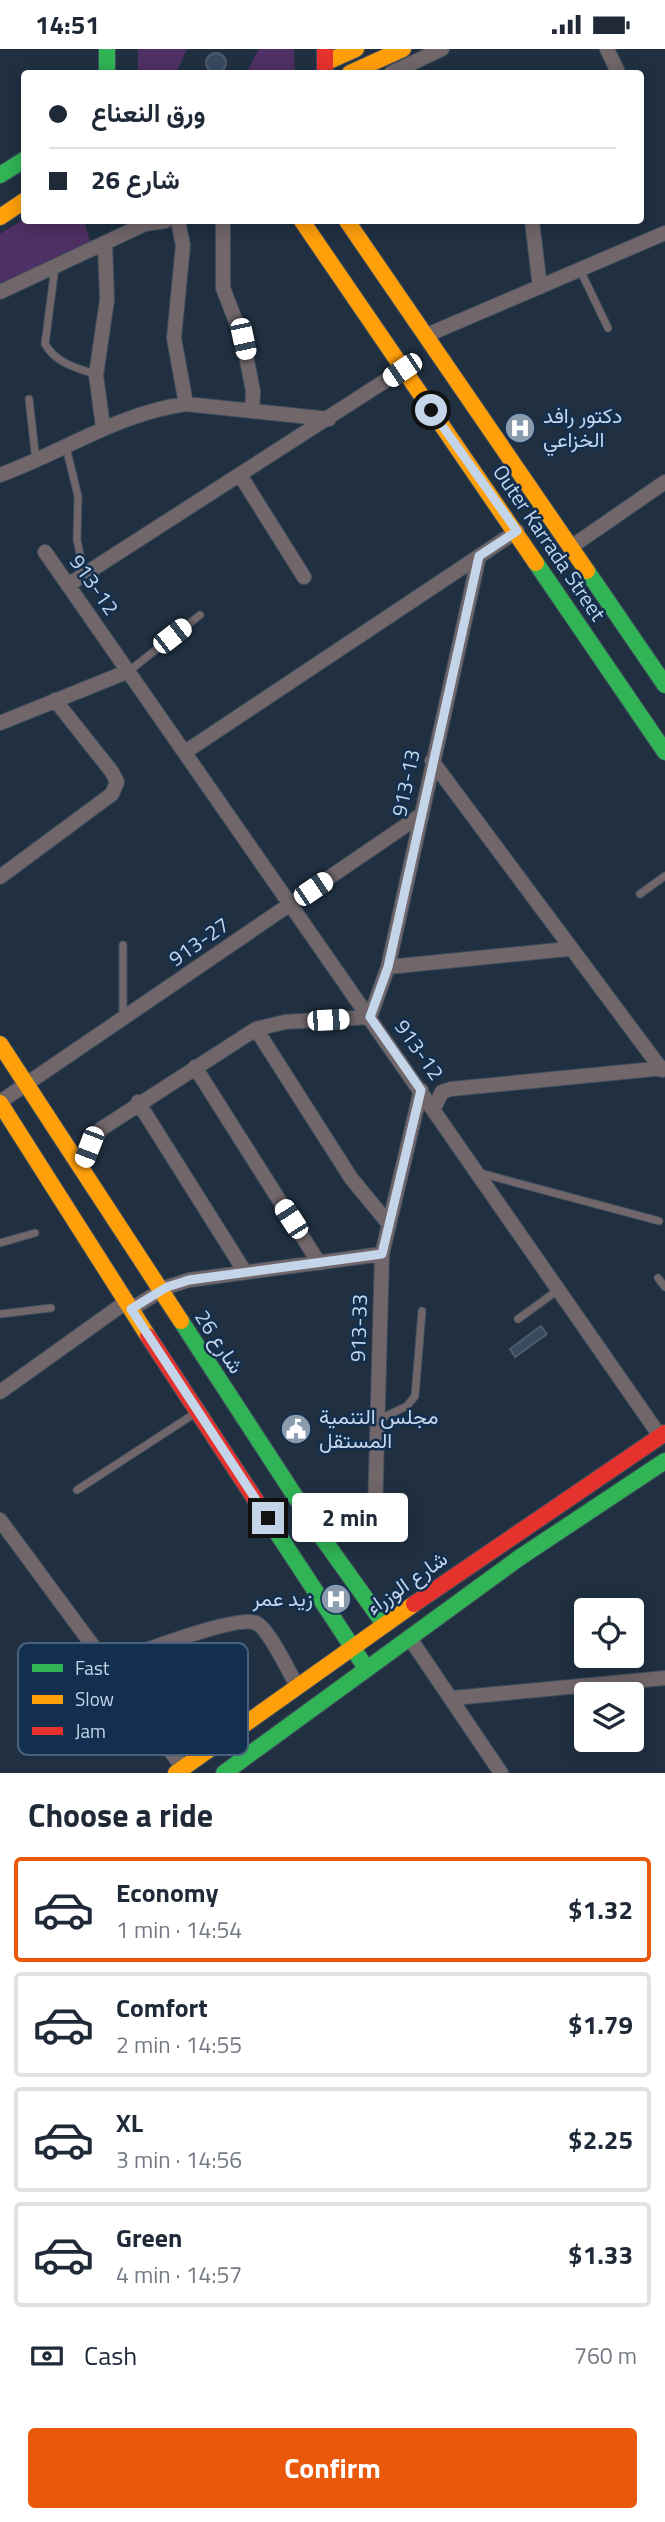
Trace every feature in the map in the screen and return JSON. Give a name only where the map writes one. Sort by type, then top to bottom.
[{"type":"main road","points":[[326,62],[356,49]]},
{"type":"main road","points":[[357,70],[403,49]]},
{"type":"main road","points":[[0,175],[21,162]]},
{"type":"main road","points":[[0,217],[21,203]]},
{"type":"main road","name":"Outer Karrada Street","points":[[304,224],[402,370],[517,531],[665,752]]},
{"type":"main road","name":"Outer Karrada Street","points":[[349,224],[665,685]]},
{"type":"main road","name":"شارع 26","points":[[0,1044],[321,1536],[384,1624]]},
{"type":"main road","points":[[0,1102],[128,1306],[366,1668]]},
{"type":"main road","name":"شارع الوزراء","points":[[248,1720],[384,1624],[663,1434]]},
{"type":"main road","points":[[224,1773],[519,1558],[665,1461]]},
{"type":"main road","points":[[509,1538],[519,1558]]},
{"type":"main road","points":[[257,1714],[272,1737]]},
{"type":"main road","name":"شارع الوزراء","points":[[179,1770],[200,1755]]},
{"type":"street","points":[[397,70],[442,49]]},
{"type":"street","points":[[607,49],[617,70]]},
{"type":"street","points":[[0,292],[145,224]]},
{"type":"street","points":[[178,224],[182,257],[174,338],[186,404]]},
{"type":"street","points":[[223,224],[223,288],[243,339],[253,391],[253,411]]},
{"type":"street","points":[[532,224],[540,286]]},
{"type":"street","points":[[427,335],[665,233]]},
{"type":"street","points":[[103,427],[96,375],[107,292],[105,243]]},
{"type":"street","points":[[68,585],[402,370]]},
{"type":"street","points":[[0,475],[36,462],[103,427],[166,407],[186,404],[329,419]]},
{"type":"street","points":[[240,475],[304,577]]},
{"type":"street","points":[[571,547],[665,482]]},
{"type":"street","points":[[185,752],[517,531]]},
{"type":"street","name":"913-12","points":[[45,552],[480,1173],[558,1290],[663,1434]]},
{"type":"street","name":"913-13","points":[[370,1017],[388,967],[479,556]]},
{"type":"street","points":[[0,723],[129,671]]},
{"type":"street","points":[[0,877],[112,794],[117,782],[113,772],[55,700]]},
{"type":"street","points":[[432,761],[568,949],[663,1069]]},
{"type":"street","name":"913-27","points":[[0,1102],[421,815]]},
{"type":"street","points":[[388,967],[568,949]]},
{"type":"street","points":[[81,1169],[101,1129],[256,1029],[285,1023],[370,1017]]},
{"type":"street","points":[[256,1029],[351,1178],[388,1223]]},
{"type":"street","points":[[195,1067],[319,1263]]},
{"type":"street","points":[[433,1108],[442,1092],[451,1089],[663,1069]]},
{"type":"street","name":"913-33","points":[[321,1536],[375,1512],[382,1254],[421,1090]]},
{"type":"street","points":[[138,1103],[245,1272]]},
{"type":"street","points":[[0,1392],[128,1306],[189,1280],[382,1254]]},
{"type":"street","points":[[0,1520],[90,1643]]},
{"type":"street","points":[[173,1643],[240,1621],[250,1621],[262,1627],[297,1686]]},
{"type":"street","points":[[410,1637],[501,1773]]},
{"type":"street","points":[[453,1698],[665,1678]]},
{"type":"street","points":[[169,1755],[179,1770]]},
{"type":"lane","points":[[55,266],[45,344],[50,353],[69,366],[96,375]]},
{"type":"lane","points":[[580,269],[608,328]]},
{"type":"lane","points":[[29,398],[36,462]]},
{"type":"lane","points":[[66,447],[78,496],[77,540],[84,575]]},
{"type":"lane","points":[[129,671],[200,615]]},
{"type":"lane","points":[[640,894],[665,876]]},
{"type":"lane","points":[[123,945],[123,1020]]},
{"type":"lane","points":[[480,1173],[659,1221]]},
{"type":"lane","points":[[0,1243],[35,1233]]},
{"type":"lane","points":[[658,1278],[665,1287]]},
{"type":"lane","points":[[519,1319],[558,1290]]},
{"type":"lane","points":[[0,1314],[51,1308]]},
{"type":"lane","points":[[377,1420],[407,1406],[415,1396],[422,1311]]},
{"type":"lane","points":[[77,1490],[198,1412]]},
{"type":"shaded area","points":[[138,49],[187,49],[177,70],[138,70]]},
{"type":"shaded area","points":[[259,49],[294,49],[295,70],[248,70]]},
{"type":"shaded area","points":[[21,221],[21,224],[85,224],[91,244],[0,283],[0,234]]},
{"type":"building","points":[[212,54],[220,54],[225,59],[223,70],[209,70],[207,67],[207,59]]},
{"type":"building","points":[[541,1326],[547,1334],[515,1357],[510,1349]]},
{"type":"traffic: fast","points":[[107,49],[107,70]]},
{"type":"traffic: fast","points":[[0,175],[21,162]]},
{"type":"traffic: fast","points":[[536,563],[665,752]]},
{"type":"traffic: fast","points":[[587,571],[665,685]]},
{"type":"traffic: fast","points":[[181,1321],[321,1536],[384,1624]]},
{"type":"traffic: fast","points":[[224,1773],[519,1558],[665,1461]]},
{"type":"traffic: fast","points":[[266,1516],[366,1668]]},
{"type":"traffic: slow","points":[[327,62],[356,49]]},
{"type":"traffic: slow","points":[[357,70],[403,49]]},
{"type":"traffic: slow","points":[[0,217],[21,203]]},
{"type":"traffic: slow","points":[[304,224],[536,563]]},
{"type":"traffic: slow","points":[[349,224],[587,571]]},
{"type":"traffic: slow","points":[[0,1044],[181,1321]]},
{"type":"traffic: slow","points":[[0,1103],[148,1336]]},
{"type":"traffic: slow","points":[[248,1722],[414,1604]]},
{"type":"traffic: slow","points":[[176,1773],[201,1755]]},
{"type":"traffic: jam","points":[[325,49],[325,70]]},
{"type":"traffic: jam","points":[[148,1336],[266,1516]]},
{"type":"traffic: jam","points":[[414,1604],[665,1433]]},
{"type":"place","name":"دكتور رافد الخزاعي","points":[[520,428]]},
{"type":"place","name":"مجلس التنمية المستقل","points":[[296,1429]]},
{"type":"place","name":"زيد عمر","points":[[336,1599]]},
{"type":"route","points":[[268,1518],[131,1309],[167,1287],[189,1280],[382,1254],[421,1090],[370,1017],[388,967],[479,556],[517,531],[431,410]]}]
